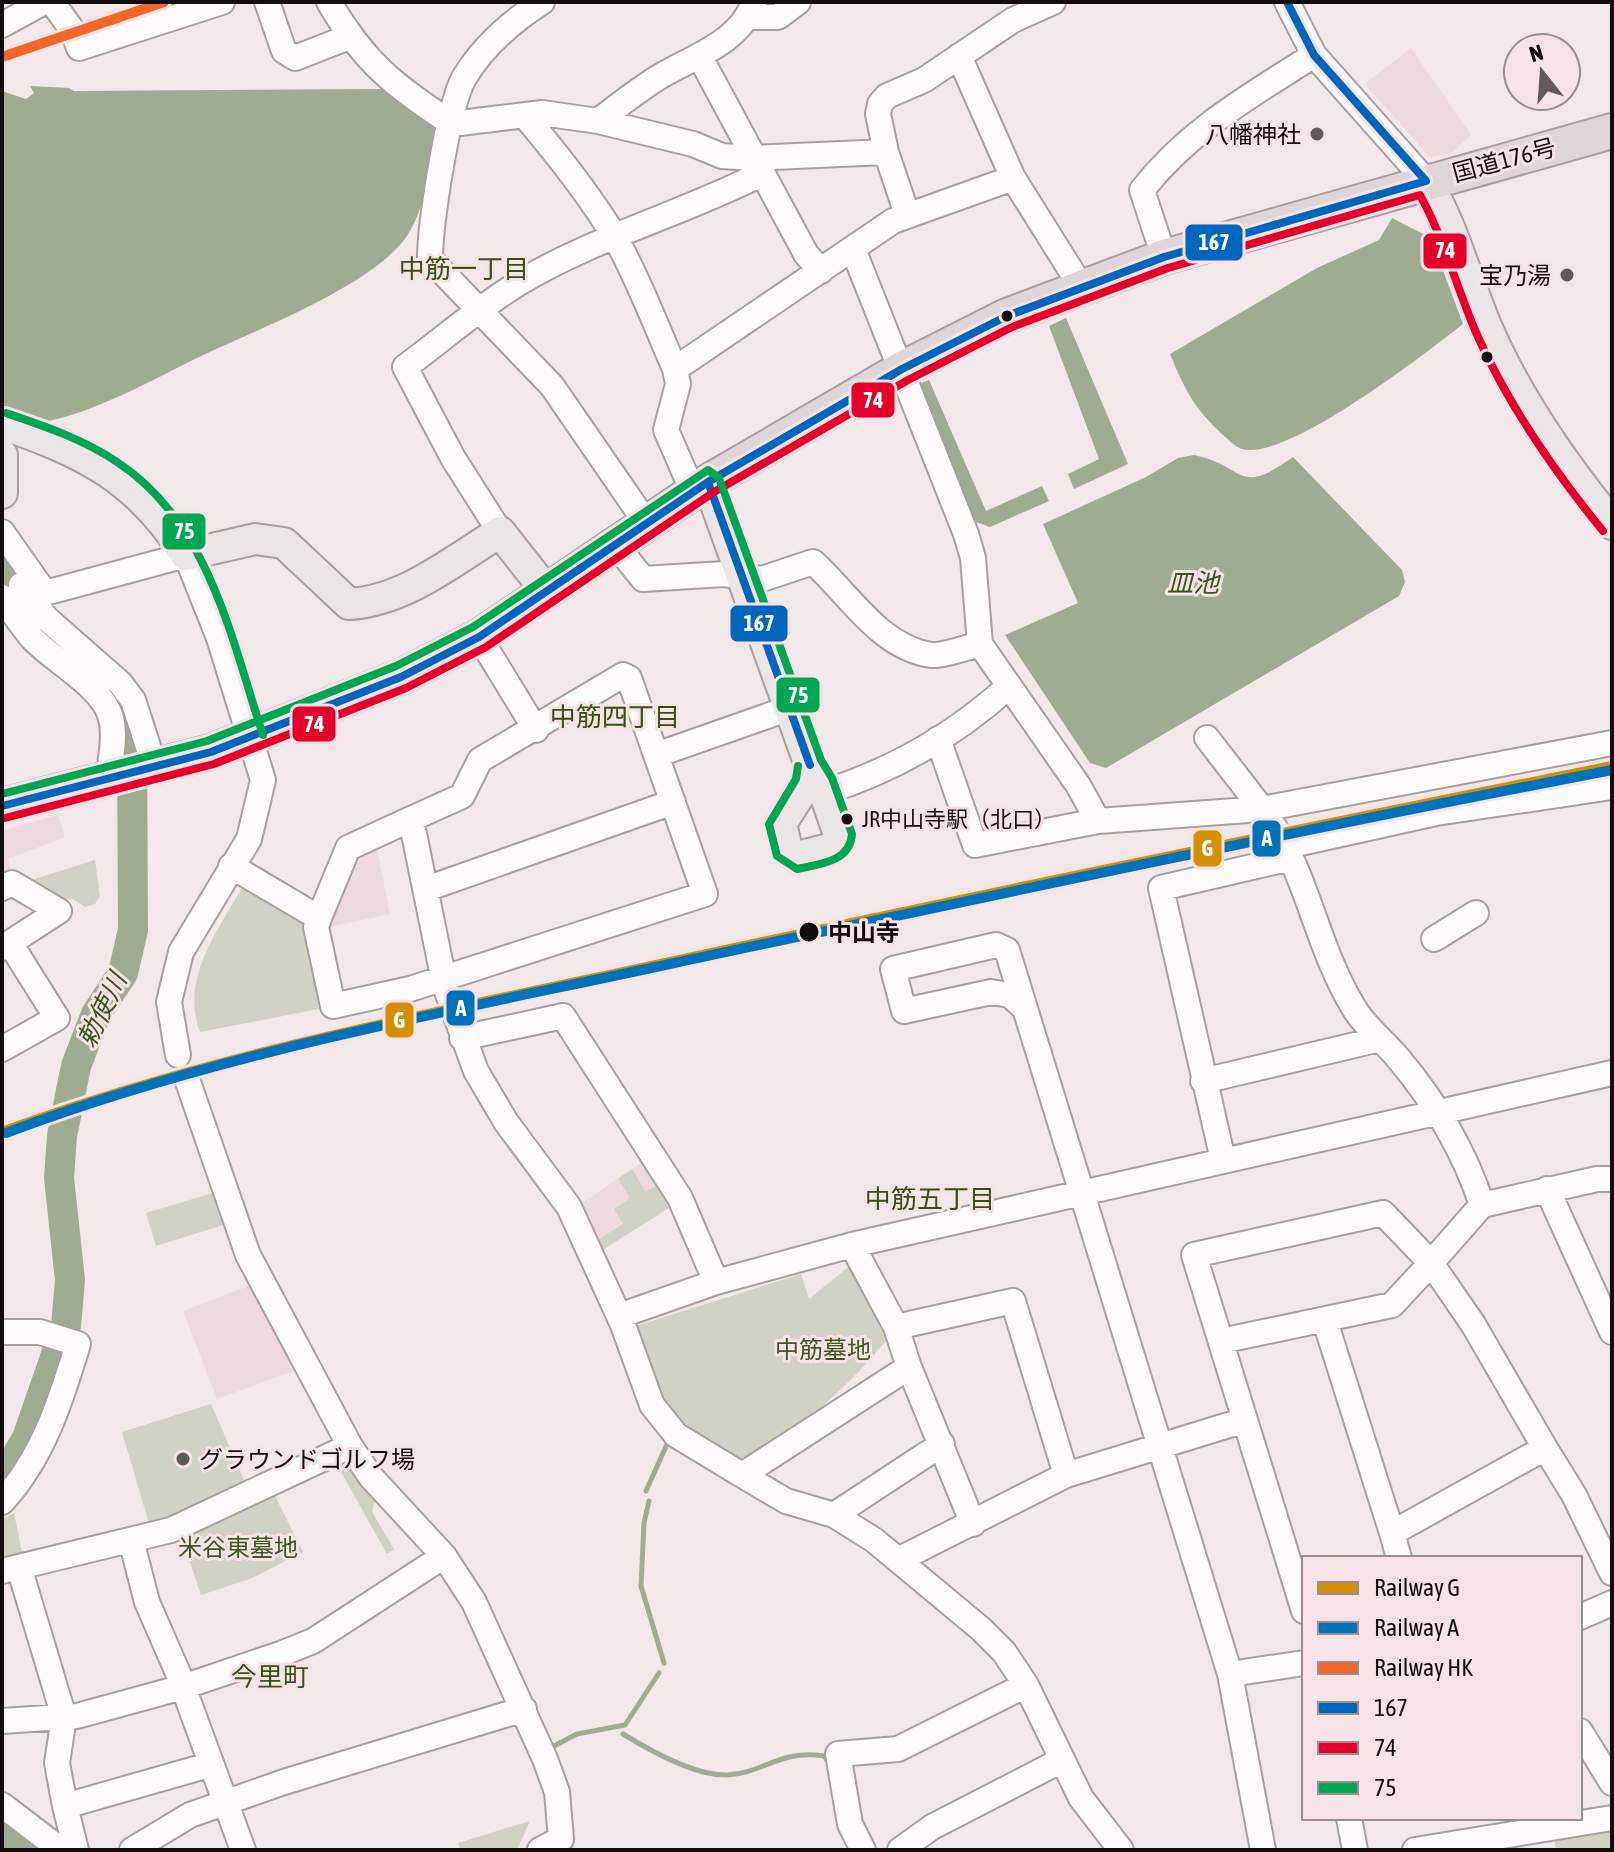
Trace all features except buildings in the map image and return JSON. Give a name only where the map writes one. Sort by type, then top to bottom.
[{"type":"highway","name":"国道176号","points":[[2,806],[132,774],[252,739],[401,677],[479,637],[700,487],[902,369],[1007,316],[1164,257],[1612,131]]},
{"type":"main road","points":[[1426,181],[1441,207],[1489,331],[1513,379],[1558,452],[1612,524]]},
{"type":"main road","points":[[2,424],[63,446],[124,481],[152,506],[186,555],[255,539],[284,543],[349,604],[366,603],[409,588],[500,532],[548,593]]},
{"type":"main road","points":[[2,455],[2,493]]},
{"type":"main road","points":[[700,487],[743,575],[810,765],[825,792],[840,841],[833,848],[792,855],[781,824],[807,783],[810,765]]},
{"type":"street","points":[[2,25],[44,2]]},
{"type":"street","points":[[52,2],[69,23],[79,48],[222,2]]},
{"type":"street","points":[[267,2],[284,51],[295,58],[349,37]]},
{"type":"street","points":[[329,2],[349,37],[389,81],[452,124],[542,113],[598,121],[693,144],[756,166]]},
{"type":"street","points":[[542,2],[512,22],[486,47],[460,87],[433,215],[430,259],[552,386],[647,524]]},
{"type":"street","points":[[598,121],[662,75],[700,57],[751,10],[778,17],[798,2]]},
{"type":"street","points":[[907,214],[886,152],[878,114],[880,104],[887,96],[924,80],[959,56],[1009,11],[1053,2]]},
{"type":"street","points":[[1287,2],[1314,55],[1426,181]]},
{"type":"street","points":[[1164,257],[1142,190],[1164,162],[1201,127],[1314,55]]},
{"type":"street","points":[[959,56],[1013,178],[1082,288]]},
{"type":"street","points":[[700,57],[756,166],[806,254],[821,271]]},
{"type":"street","points":[[524,115],[563,161],[615,239],[675,369],[678,384],[666,430],[700,487]]},
{"type":"street","points":[[500,532],[453,458],[405,367],[518,283],[615,239],[756,166],[886,152]]},
{"type":"street","points":[[675,369],[907,214],[1013,178]]},
{"type":"street","points":[[853,249],[973,558],[980,644],[1078,785],[1098,821]]},
{"type":"street","points":[[2,532],[45,593],[186,555],[252,739],[263,780],[249,839],[181,952],[172,985],[172,1031],[178,1055]]},
{"type":"street","points":[[616,545],[643,579],[743,575],[762,579],[813,562],[865,620],[915,649],[933,655],[980,644]]},
{"type":"street","points":[[2,552],[46,618],[120,683],[133,700],[132,774]]},
{"type":"street","points":[[2,597],[33,640],[65,665],[105,705],[111,718],[112,745],[132,774]]},
{"type":"street","points":[[479,637],[536,730]]},
{"type":"street","points":[[623,675],[629,678],[705,894],[444,979],[333,1006],[316,927],[348,848],[462,796],[480,760],[536,730],[623,675]]},
{"type":"street","points":[[825,792],[887,771],[938,739],[1009,686]]},
{"type":"street","points":[[656,755],[790,708]]},
{"type":"street","points":[[1207,738],[1262,809],[1289,852],[1319,937],[1354,1009],[1441,1112],[1470,1167],[1482,1205]]},
{"type":"street","points":[[938,739],[975,845],[1098,821],[1262,809],[1612,743]]},
{"type":"street","points":[[1223,1160],[1161,888],[1421,816],[1612,787]]},
{"type":"street","points":[[426,889],[673,802]]},
{"type":"street","points":[[411,819],[444,979],[462,1038],[506,1122],[569,1207],[619,1316],[652,1405],[676,1435],[742,1475],[786,1501],[834,1515],[898,1560],[930,1590],[981,1629],[1004,1652],[1026,1685],[1081,1798],[1121,1850]]},
{"type":"street","points":[[231,866],[319,918]]},
{"type":"street","points":[[2,888],[12,883],[59,911],[6,945],[57,1018],[2,1049]]},
{"type":"street","points":[[1434,939],[1476,913]]},
{"type":"street","points":[[1023,1007],[1010,995],[991,992],[904,1011],[893,969],[996,945],[1007,950],[1230,1674],[1263,1850]]},
{"type":"street","points":[[462,1038],[563,1016],[680,1198],[716,1282]]},
{"type":"street","points":[[1203,1081],[1380,1039]]},
{"type":"street","points":[[619,1316],[716,1282],[852,1245],[1612,1073]]},
{"type":"street","points":[[188,1082],[248,1255],[350,1446],[371,1477],[444,1556],[474,1602],[524,1709],[557,1792],[554,1846]]},
{"type":"street","points":[[1221,1341],[1392,1305],[1482,1205],[1547,1189],[1612,1179]]},
{"type":"street","points":[[1547,1189],[1612,1332]]},
{"type":"street","points":[[1302,1605],[1194,1255],[1383,1213],[1431,1263],[1473,1324],[1574,1495],[1612,1573]]},
{"type":"street","points":[[852,1245],[896,1327],[909,1367],[973,1524]]},
{"type":"street","points":[[896,1327],[1013,1301],[1066,1475]]},
{"type":"street","points":[[1325,1321],[1398,1556]]},
{"type":"street","points":[[2,1332],[40,1332],[78,1344],[61,1402],[26,1472],[2,1502]]},
{"type":"street","points":[[742,1475],[909,1367]]},
{"type":"street","points":[[898,1560],[1066,1475],[1245,1420]]},
{"type":"street","points":[[834,1515],[942,1444]]},
{"type":"street","points":[[76,1850],[57,1763],[64,1717],[10,1569],[171,1530],[350,1446]]},
{"type":"street","points":[[1392,1533],[1545,1448]]},
{"type":"street","points":[[131,1540],[147,1602],[183,1687],[209,1765],[243,1850]]},
{"type":"street","points":[[2,1721],[64,1717],[183,1687],[313,1641],[444,1556]]},
{"type":"street","points":[[1582,1616],[1612,1603]]},
{"type":"street","points":[[1230,1674],[1302,1663]]},
{"type":"street","points":[[863,1850],[850,1824],[838,1754],[898,1749],[1026,1685]]},
{"type":"street","points":[[132,1850],[190,1815],[284,1782],[524,1709]]},
{"type":"street","points":[[1582,1734],[1612,1783]]},
{"type":"street","points":[[900,1850],[932,1827],[1062,1760]]},
{"type":"street","points":[[65,1806],[209,1765]]},
{"type":"street","points":[[2,1805],[61,1850]]},
{"type":"street","points":[[1415,1850],[1612,1818]]},
{"type":"street","points":[[1349,1820],[1355,1850]]},
{"type":"shaded area","points":[[1411,48],[1471,135],[1452,153],[1430,157],[1365,84]]},
{"type":"shaded area","points":[[58,815],[65,837],[8,859],[12,875],[2,881],[2,831]]},
{"type":"shaded area","points":[[376,844],[390,914],[325,928],[354,856]]},
{"type":"shaded area","points":[[644,1161],[669,1199],[601,1251],[579,1205]]},
{"type":"shaded area","points":[[251,1285],[296,1370],[217,1399],[183,1311]]},
{"type":"green space","points":[[95,860],[100,896],[95,904],[85,907],[73,899],[55,900],[25,882]]},
{"type":"green space","points":[[243,886],[303,920],[319,1009],[200,1032],[195,1012],[198,975],[213,938]]},
{"type":"green space","points":[[632,1169],[646,1192],[659,1184],[672,1206],[601,1251],[596,1241],[623,1224],[614,1209],[630,1198],[618,1179]]},
{"type":"green space","points":[[213,1193],[223,1225],[156,1246],[146,1213]]},
{"type":"green space","name":"中筋墓地","points":[[852,1264],[891,1335],[823,1406],[741,1461],[679,1424],[661,1399],[636,1326],[801,1274],[809,1299]]},
{"type":"green space","name":"グラウンドゴルフ場","points":[[211,1404],[247,1487],[151,1530],[122,1432]]},
{"type":"green space","points":[[347,1460],[375,1499],[372,1512],[394,1549],[387,1554],[336,1463]]},
{"type":"green space","name":"米谷東墓地","points":[[274,1494],[303,1552],[252,1578],[201,1595],[180,1533]]},
{"type":"green space","points":[[14,1513],[23,1557],[2,1562],[2,1520]]},
{"type":"green space","points":[[530,1821],[517,1850],[460,1850],[458,1843]]},
{"type":"green space","points":[[1612,1827],[1612,1850],[1556,1850],[1554,1836]]},
{"type":"water","points":[[30,86],[69,88],[74,91],[384,89],[427,116],[436,131],[426,191],[415,221],[400,245],[381,262],[333,294],[101,404],[60,418],[36,423],[21,421],[2,413],[2,91],[26,99],[34,93]]},
{"type":"water","points":[[1392,218],[1431,238],[1463,324],[1388,380],[1322,423],[1263,449],[1242,449],[1234,445],[1197,407],[1170,354],[1317,268],[1379,240]]},
{"type":"water","points":[[1066,318],[1128,464],[1074,489],[1068,474],[1099,459],[1049,326]]},
{"type":"water","points":[[929,380],[986,511],[1042,486],[1049,501],[990,527],[967,519],[920,390],[921,383]]},
{"type":"water","name":"皿池","points":[[1194,455],[1250,477],[1261,476],[1293,457],[1402,570],[1405,582],[1399,596],[1106,768],[1090,763],[1005,635],[1078,603],[1043,524],[1146,477],[1178,458]]},
{"type":"waterway","name":"勅使川","points":[[2,573],[31,619]]},
{"type":"waterway","name":"勅使川","points":[[2,1481],[27,1438],[66,1326],[70,1280],[59,1178],[62,1136],[76,1066],[96,1014],[123,973],[133,930],[132,740],[127,715],[90,672]]},
{"type":"waterway","points":[[646,1491],[668,1442]]},
{"type":"waterway","points":[[649,1501],[644,1523],[641,1586],[664,1663]]},
{"type":"waterway","points":[[552,1747],[577,1734],[625,1725],[659,1673]]},
{"type":"waterway","points":[[623,1734],[673,1761],[715,1774],[740,1773],[795,1756],[824,1756],[830,1764]]},
{"type":"waterway","points":[[2,1828],[28,1850]]},
{"type":"rail line","name":"HK","points":[[2,57],[164,2]]},
{"type":"rail line","name":"G","points":[[2,1132],[164,1079],[411,1017],[1612,766]]},
{"type":"rail line","name":"A","points":[[6,1133],[171,1079],[340,1035],[1145,864],[1612,770]]},
{"type":"transit line","name":"167","points":[[2,806],[211,752],[401,677],[479,637],[708,482],[902,369],[1007,316],[1164,257],[1426,181],[1314,55],[1287,2]]},
{"type":"transit line","name":"74","points":[[5,818],[214,764],[406,688],[486,647],[714,492],[908,380],[1012,327],[1168,268],[1420,195],[1437,230],[1478,337],[1504,389],[1550,462],[1603,531]]},
{"type":"transit line","name":"75","points":[[6,413],[91,446],[148,487],[174,516],[195,549],[212,585],[263,735]]},
{"type":"transit line","name":"75","points":[[2,794],[207,741],[396,666],[473,627],[708,470],[719,478],[821,760],[832,778],[852,834],[846,851],[840,856],[797,869],[777,856],[769,824],[796,779],[798,766]]},
{"type":"transit line","name":"167","points":[[708,482],[810,765]]},
{"type":"place","name":"八幡神社","points":[[1317,134]]},
{"type":"place","name":"宝乃湯","points":[[1567,275]]},
{"type":"place","name":"JR中山寺駅（北口）","points":[[847,819]]},
{"type":"place","name":"中山寺","points":[[809,932]]},
{"type":"place","name":"グラウンドゴルフ場","points":[[183,1459]]},
{"type":"district","name":"中筋一丁目","points":[[464,269]]},
{"type":"district","name":"中筋四丁目","points":[[615,717]]},
{"type":"district","name":"中筋五丁目","points":[[930,1199]]},
{"type":"district","name":"今里町","points":[[270,1677]]}]
